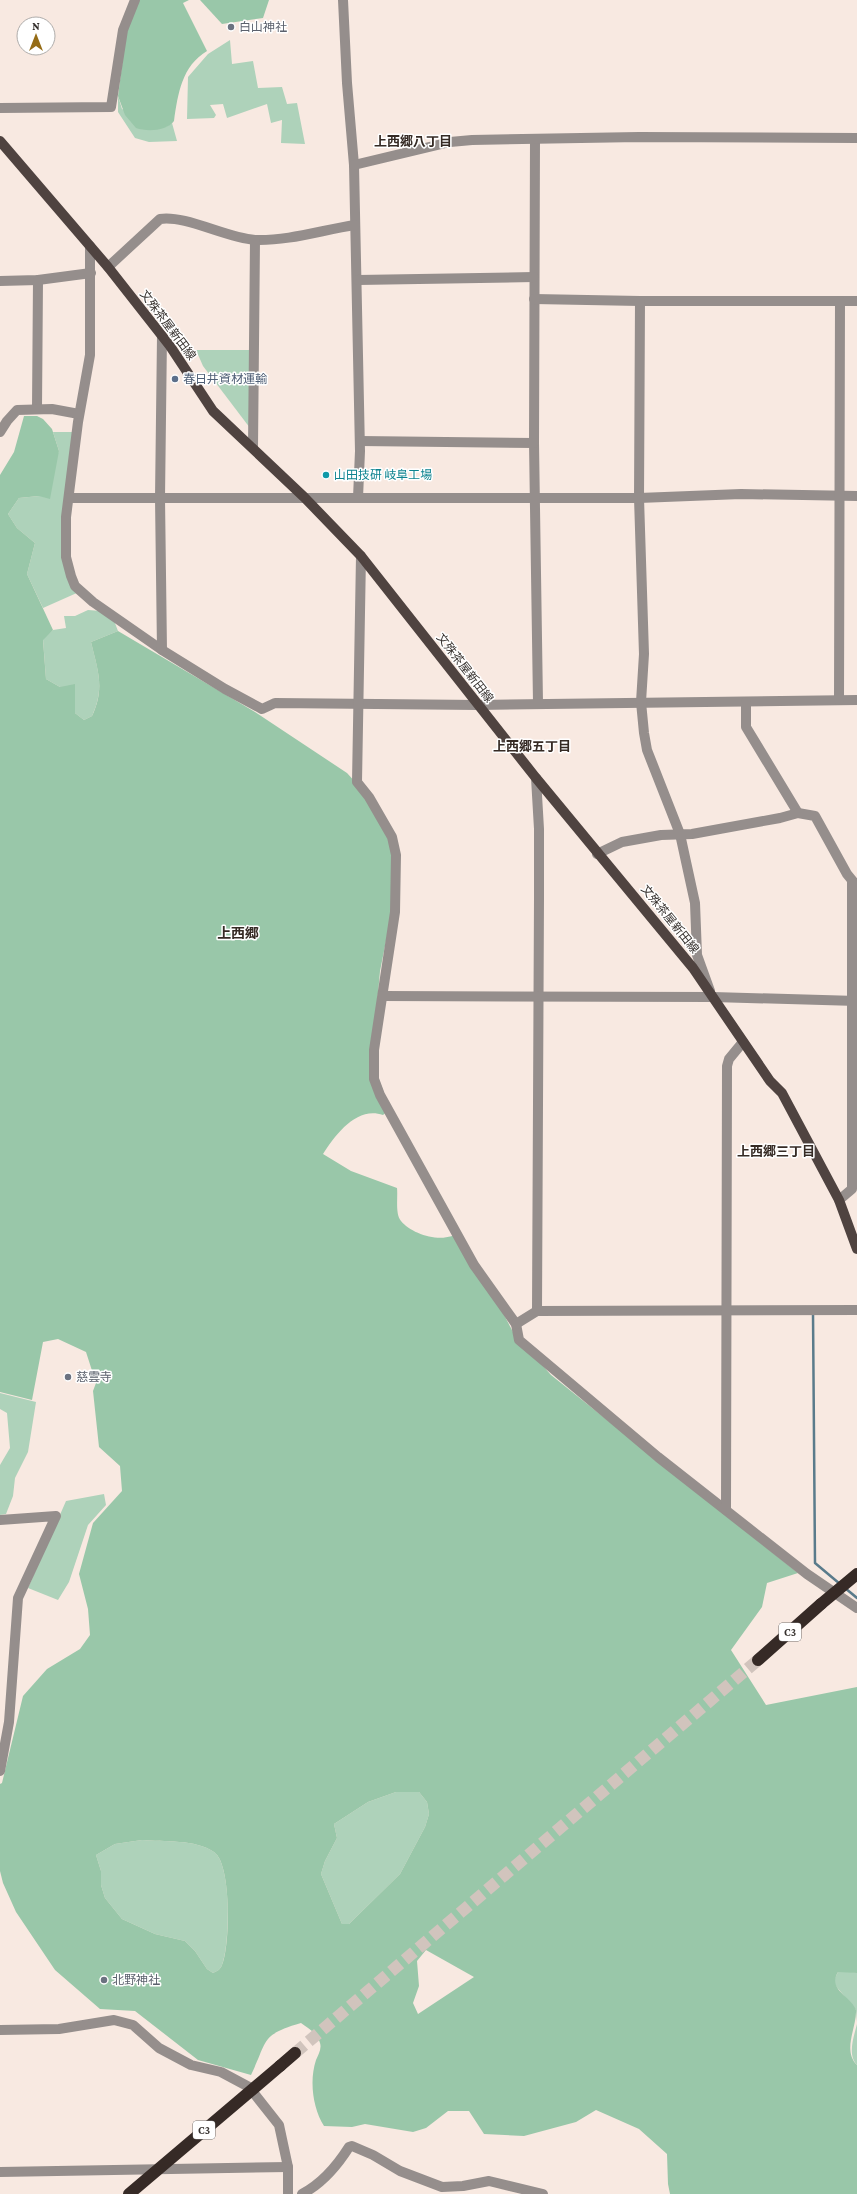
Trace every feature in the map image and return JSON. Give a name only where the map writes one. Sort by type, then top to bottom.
[{"type":"highway","name":"C3","points":[[758,1660],[857,1574]]},
{"type":"highway","name":"C3","points":[[129,2194],[295,2053]]},
{"type":"main road","name":"文殊茶屋新田線","points":[[0,141],[90,246],[162,336],[213,411],[304,497],[361,556],[536,778],[568,815],[597,854],[632,893],[693,968],[770,1081],[782,1092],[839,1200],[857,1249]]},
{"type":"street","points":[[0,108],[111,107],[123,30],[135,0]]},
{"type":"street","points":[[343,0],[347,83],[354,165],[358,280],[360,441],[358,498]]},
{"type":"street","points":[[354,165],[450,142],[640,137],[857,138]]},
{"type":"street","points":[[535,139],[534,443],[538,703]]},
{"type":"street","points":[[108,268],[160,219],[194,224],[230,236],[255,240],[287,238],[355,225]]},
{"type":"street","points":[[253,448],[255,240]]},
{"type":"street","points":[[90,246],[90,355],[79,414],[66,517],[66,557],[75,586],[93,602],[162,650],[225,689],[262,709],[275,703],[478,705],[538,703],[857,700]]},
{"type":"street","points":[[0,281],[38,280],[91,273]]},
{"type":"street","points":[[358,280],[534,277]]},
{"type":"street","points":[[37,408],[38,280]]},
{"type":"street","points":[[534,299],[640,301],[857,301]]},
{"type":"street","points":[[640,301],[639,498],[644,654],[641,702],[647,750],[680,834],[695,903],[697,955],[713,997]]},
{"type":"street","points":[[839,700],[840,301]]},
{"type":"street","points":[[162,336],[160,498],[162,650]]},
{"type":"street","points":[[0,432],[3,421],[17,410],[37,408],[79,414]]},
{"type":"street","points":[[360,441],[534,443]]},
{"type":"street","points":[[69,498],[639,498],[741,494],[857,496]]},
{"type":"street","points":[[361,556],[357,782],[369,797],[392,837],[396,855],[395,912],[374,1050],[374,1080],[380,1095],[474,1265],[516,1324],[519,1340],[658,1457],[807,1574],[857,1608]]},
{"type":"street","points":[[746,702],[746,727],[798,813]]},
{"type":"street","points":[[536,778],[539,829],[537,1311]]},
{"type":"street","points":[[597,854],[622,842],[780,818],[798,813],[816,816],[854,883],[855,1001],[852,1189],[839,1200]]},
{"type":"street","points":[[383,996],[713,997],[855,1001]]},
{"type":"street","points":[[726,1510],[727,1066],[729,1059],[743,1042]]},
{"type":"street","points":[[516,1324],[537,1311],[857,1310]]},
{"type":"street","points":[[0,1520],[56,1516],[18,1598],[9,1722],[3,1748],[0,1771]]},
{"type":"street","points":[[0,2030],[60,2029],[114,2020],[133,2025],[159,2048],[191,2065],[221,2072],[249,2087],[279,2125],[288,2167],[288,2194]]},
{"type":"street","points":[[302,2194],[310,2190],[337,2167],[349,2147],[352,2146],[373,2155],[400,2171],[442,2187],[463,2186],[489,2181],[543,2194]]},
{"type":"street","points":[[0,2172],[288,2167]]},
{"type":"green space","points":[[138,0],[189,0],[183,3],[207,51],[192,64],[187,72],[177,100],[174,121],[167,127],[156,130],[136,128],[125,115],[118,96],[127,27]]},
{"type":"green space","points":[[200,0],[269,0],[263,18],[222,24]]},
{"type":"green space","points":[[230,40],[232,64],[253,61],[258,88],[282,87],[287,104],[297,103],[305,144],[281,143],[282,120],[271,123],[267,104],[227,118],[223,104],[210,105],[216,115],[214,118],[187,119],[188,77],[208,54]]},
{"type":"green space","points":[[118,96],[122,109],[166,127],[172,123],[177,141],[149,142],[135,138],[118,112]]},
{"type":"green space","points":[[196,350],[251,350],[250,428],[203,366]]},
{"type":"green space","points":[[24,416],[37,416],[43,419],[52,429],[59,451],[50,499],[39,496],[19,498],[8,514],[17,528],[35,543],[27,574],[53,630],[43,640],[46,679],[60,687],[75,684],[75,713],[84,720],[92,716],[96,706],[99,679],[91,642],[118,631],[255,712],[347,773],[378,807],[400,871],[380,971],[372,1061],[390,1109],[383,1115],[373,1113],[364,1114],[356,1118],[341,1130],[323,1154],[351,1171],[397,1188],[397,1210],[399,1218],[406,1226],[413,1230],[421,1234],[438,1238],[454,1235],[460,1231],[513,1332],[551,1375],[798,1573],[767,1583],[762,1607],[731,1650],[766,1705],[857,1687],[857,1973],[838,1972],[835,1978],[835,1984],[856,2010],[850,2045],[853,2059],[857,2065],[857,2194],[670,2194],[668,2184],[667,2154],[639,2129],[596,2110],[576,2122],[524,2136],[484,2134],[469,2111],[448,2111],[426,2128],[413,2132],[365,2124],[352,2127],[324,2126],[317,2111],[313,2094],[314,2068],[320,2050],[320,2043],[310,2029],[301,2023],[278,2031],[272,2035],[263,2046],[251,2075],[198,2060],[135,2011],[100,2009],[55,1970],[16,1912],[3,1883],[0,1871],[0,1784],[2,1783],[23,1696],[47,1669],[80,1649],[90,1635],[88,1609],[79,1574],[93,1523],[122,1491],[120,1466],[99,1447],[93,1391],[96,1383],[86,1352],[58,1339],[43,1342],[32,1400],[0,1392],[0,475],[14,452]],"holes":[[[396,1792],[419,1792],[427,1802],[429,1814],[425,1827],[400,1874],[349,1924],[342,1924],[321,1874],[325,1861],[337,1838],[334,1824],[368,1802]],[[142,1840],[179,1842],[198,1845],[214,1852],[220,1860],[224,1872],[228,1906],[225,1955],[222,1965],[218,1970],[213,1973],[207,1969],[195,1951],[185,1941],[155,1934],[122,1919],[105,1898],[101,1885],[101,1871],[96,1855],[115,1844]],[[426,1950],[474,1977],[418,2014],[413,2003],[419,1986],[417,1961]]]},
{"type":"green space","points":[[53,432],[73,432],[63,550],[79,592],[43,608],[27,574],[35,543],[17,528],[8,514],[19,498],[39,496],[59,451]]},
{"type":"green space","points":[[88,610],[104,612],[111,616],[118,631],[91,642],[98,671],[99,688],[96,706],[92,716],[84,720],[75,713],[60,687],[46,679],[43,639],[53,630],[66,628],[64,616],[75,616]]},
{"type":"green space","points":[[0,1393],[36,1402],[28,1452],[15,1478],[13,1496],[6,1514],[0,1515],[0,1465],[10,1448],[7,1413],[0,1409]]},
{"type":"green space","points":[[104,1494],[106,1505],[88,1525],[69,1582],[58,1600],[28,1588],[66,1501]]},
{"type":"green space","points":[[396,1792],[419,1792],[427,1802],[429,1814],[425,1827],[400,1874],[349,1924],[342,1924],[321,1874],[325,1861],[337,1838],[334,1824],[368,1802]]},
{"type":"green space","points":[[142,1840],[179,1842],[198,1845],[214,1852],[220,1860],[227,1888],[228,1924],[225,1955],[221,1967],[217,1971],[213,1973],[207,1969],[195,1951],[185,1941],[155,1934],[122,1919],[105,1898],[101,1885],[101,1871],[96,1855],[115,1844]]},
{"type":"green space","points":[[845,1971],[857,1973],[857,2022],[856,2010],[835,1985],[835,1978],[838,1972]]},
{"type":"green space","points":[[857,2024],[857,2065],[852,2056],[852,2051]]},
{"type":"waterway","points":[[813,1313],[815,1563],[840,1584]]},
{"type":"waterway","points":[[845,1588],[857,1598]]},
{"type":"tunnel","points":[[295,2053],[758,1660]]},
{"type":"place","name":"白山神社","points":[[231,27]]},
{"type":"place","name":"春日井資材運輸","points":[[175,379]]},
{"type":"place","name":"山田技研 岐阜工場","points":[[326,475]]},
{"type":"place","name":"慈雲寺","points":[[68,1377]]},
{"type":"place","name":"北野神社","points":[[104,1980]]},
{"type":"district","name":"上西郷八丁目","points":[[413,141]]},
{"type":"district","name":"上西郷五丁目","points":[[532,746]]},
{"type":"district","name":"上西郷","points":[[238,933]]},
{"type":"district","name":"上西郷三丁目","points":[[776,1151]]}]
